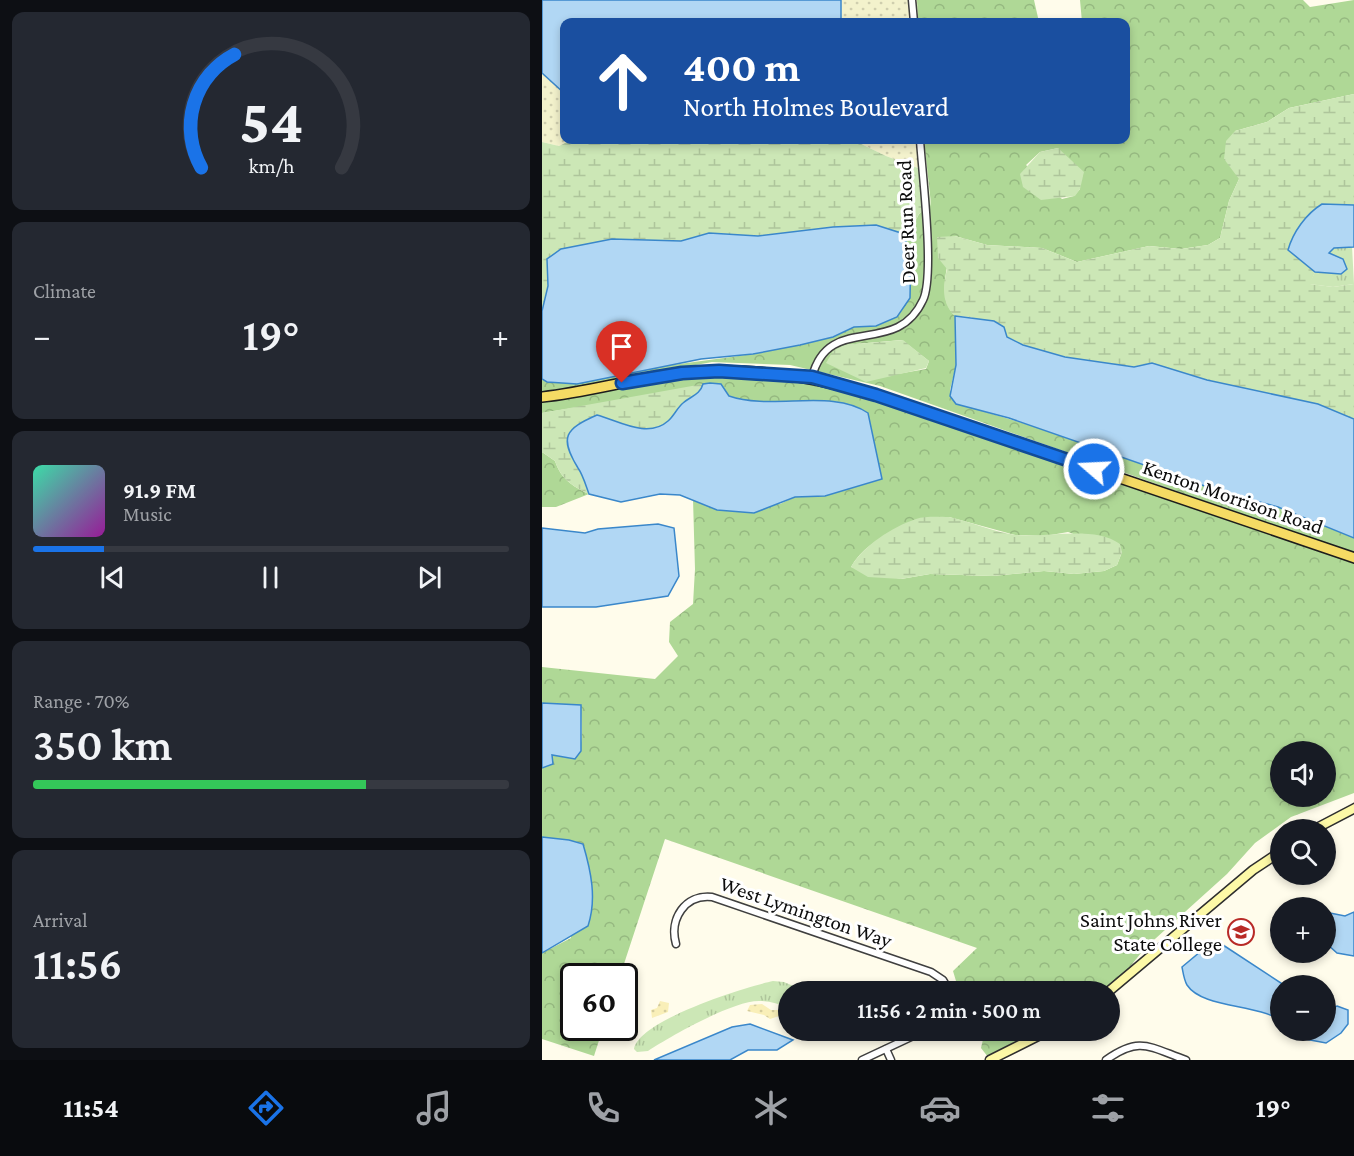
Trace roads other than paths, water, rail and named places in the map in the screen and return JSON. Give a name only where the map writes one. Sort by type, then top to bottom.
[{"type":"main road","name":"Kenton Morrison Road","points":[[542,397],[682,373],[719,371],[812,377],[876,395],[1355,558]]},
{"type":"main road","points":[[1334,819],[1355,808]]},
{"type":"main road","points":[[1120,982],[1253,870],[1270,859]]},
{"type":"main road","points":[[990,1060],[1028,1041]]},
{"type":"street","points":[[912,0],[914,18]]},
{"type":"street","name":"Deer Run Road","points":[[812,377],[820,354],[830,345],[841,340],[893,331],[912,316],[923,300],[928,277],[920,144]]},
{"type":"street","name":"West Lymington Way","points":[[676,944],[674,926],[681,909],[691,900],[712,897],[931,972],[944,981]]},
{"type":"street","points":[[862,1060],[903,1041]]},
{"type":"street","points":[[1106,1060],[1123,1048],[1137,1045],[1186,1060]]},
{"type":"street","points":[[886,1049],[891,1060]]},
{"type":"water","points":[[542,0],[841,0],[841,18],[560,18],[560,89],[542,73]]},
{"type":"water","points":[[1322,204],[1354,205],[1354,247],[1334,248],[1329,253],[1343,259],[1347,269],[1341,274],[1315,272],[1288,250],[1301,224]]},
{"type":"water","points":[[876,225],[901,233],[911,250],[910,298],[897,317],[876,326],[854,327],[833,337],[753,354],[701,359],[577,384],[547,382],[542,379],[542,311],[548,286],[547,259],[561,249],[612,239],[681,241],[709,233],[758,236],[833,227]]},
{"type":"water","points":[[955,316],[994,321],[1004,327],[1007,337],[1023,345],[1065,357],[1134,367],[1152,363],[1207,380],[1318,404],[1354,419],[1354,538],[1278,507],[1222,492],[1009,418],[956,404],[950,396],[956,365]]},
{"type":"water","points":[[703,384],[721,384],[729,396],[746,400],[837,402],[868,413],[882,479],[825,496],[795,497],[754,513],[717,510],[680,495],[660,494],[621,502],[589,494],[568,449],[568,435],[572,430],[597,415],[643,429],[660,426],[670,419],[683,403],[697,393]]},
{"type":"water","points":[[658,524],[674,528],[679,576],[668,596],[596,607],[542,607],[542,528],[585,533],[598,529]]},
{"type":"water","points":[[542,703],[581,705],[581,751],[575,759],[552,755],[553,764],[542,768]]},
{"type":"water","points":[[542,837],[583,844],[590,875],[592,906],[588,926],[542,953]]},
{"type":"water","points":[[1354,912],[1354,956],[1337,953],[1336,914],[1345,916]]},
{"type":"water","points":[[1223,945],[1270,976],[1270,1015],[1204,998],[1187,985],[1182,967],[1206,947]]},
{"type":"water","points":[[1336,1006],[1348,1010],[1348,1024],[1336,1036]]},
{"type":"water","points":[[750,1024],[778,1034],[778,1041],[791,1041],[777,1050],[748,1050],[730,1060],[654,1060],[732,1027]]},
{"type":"place","name":"Saint Johns River State College","points":[[1241,932]]}]
